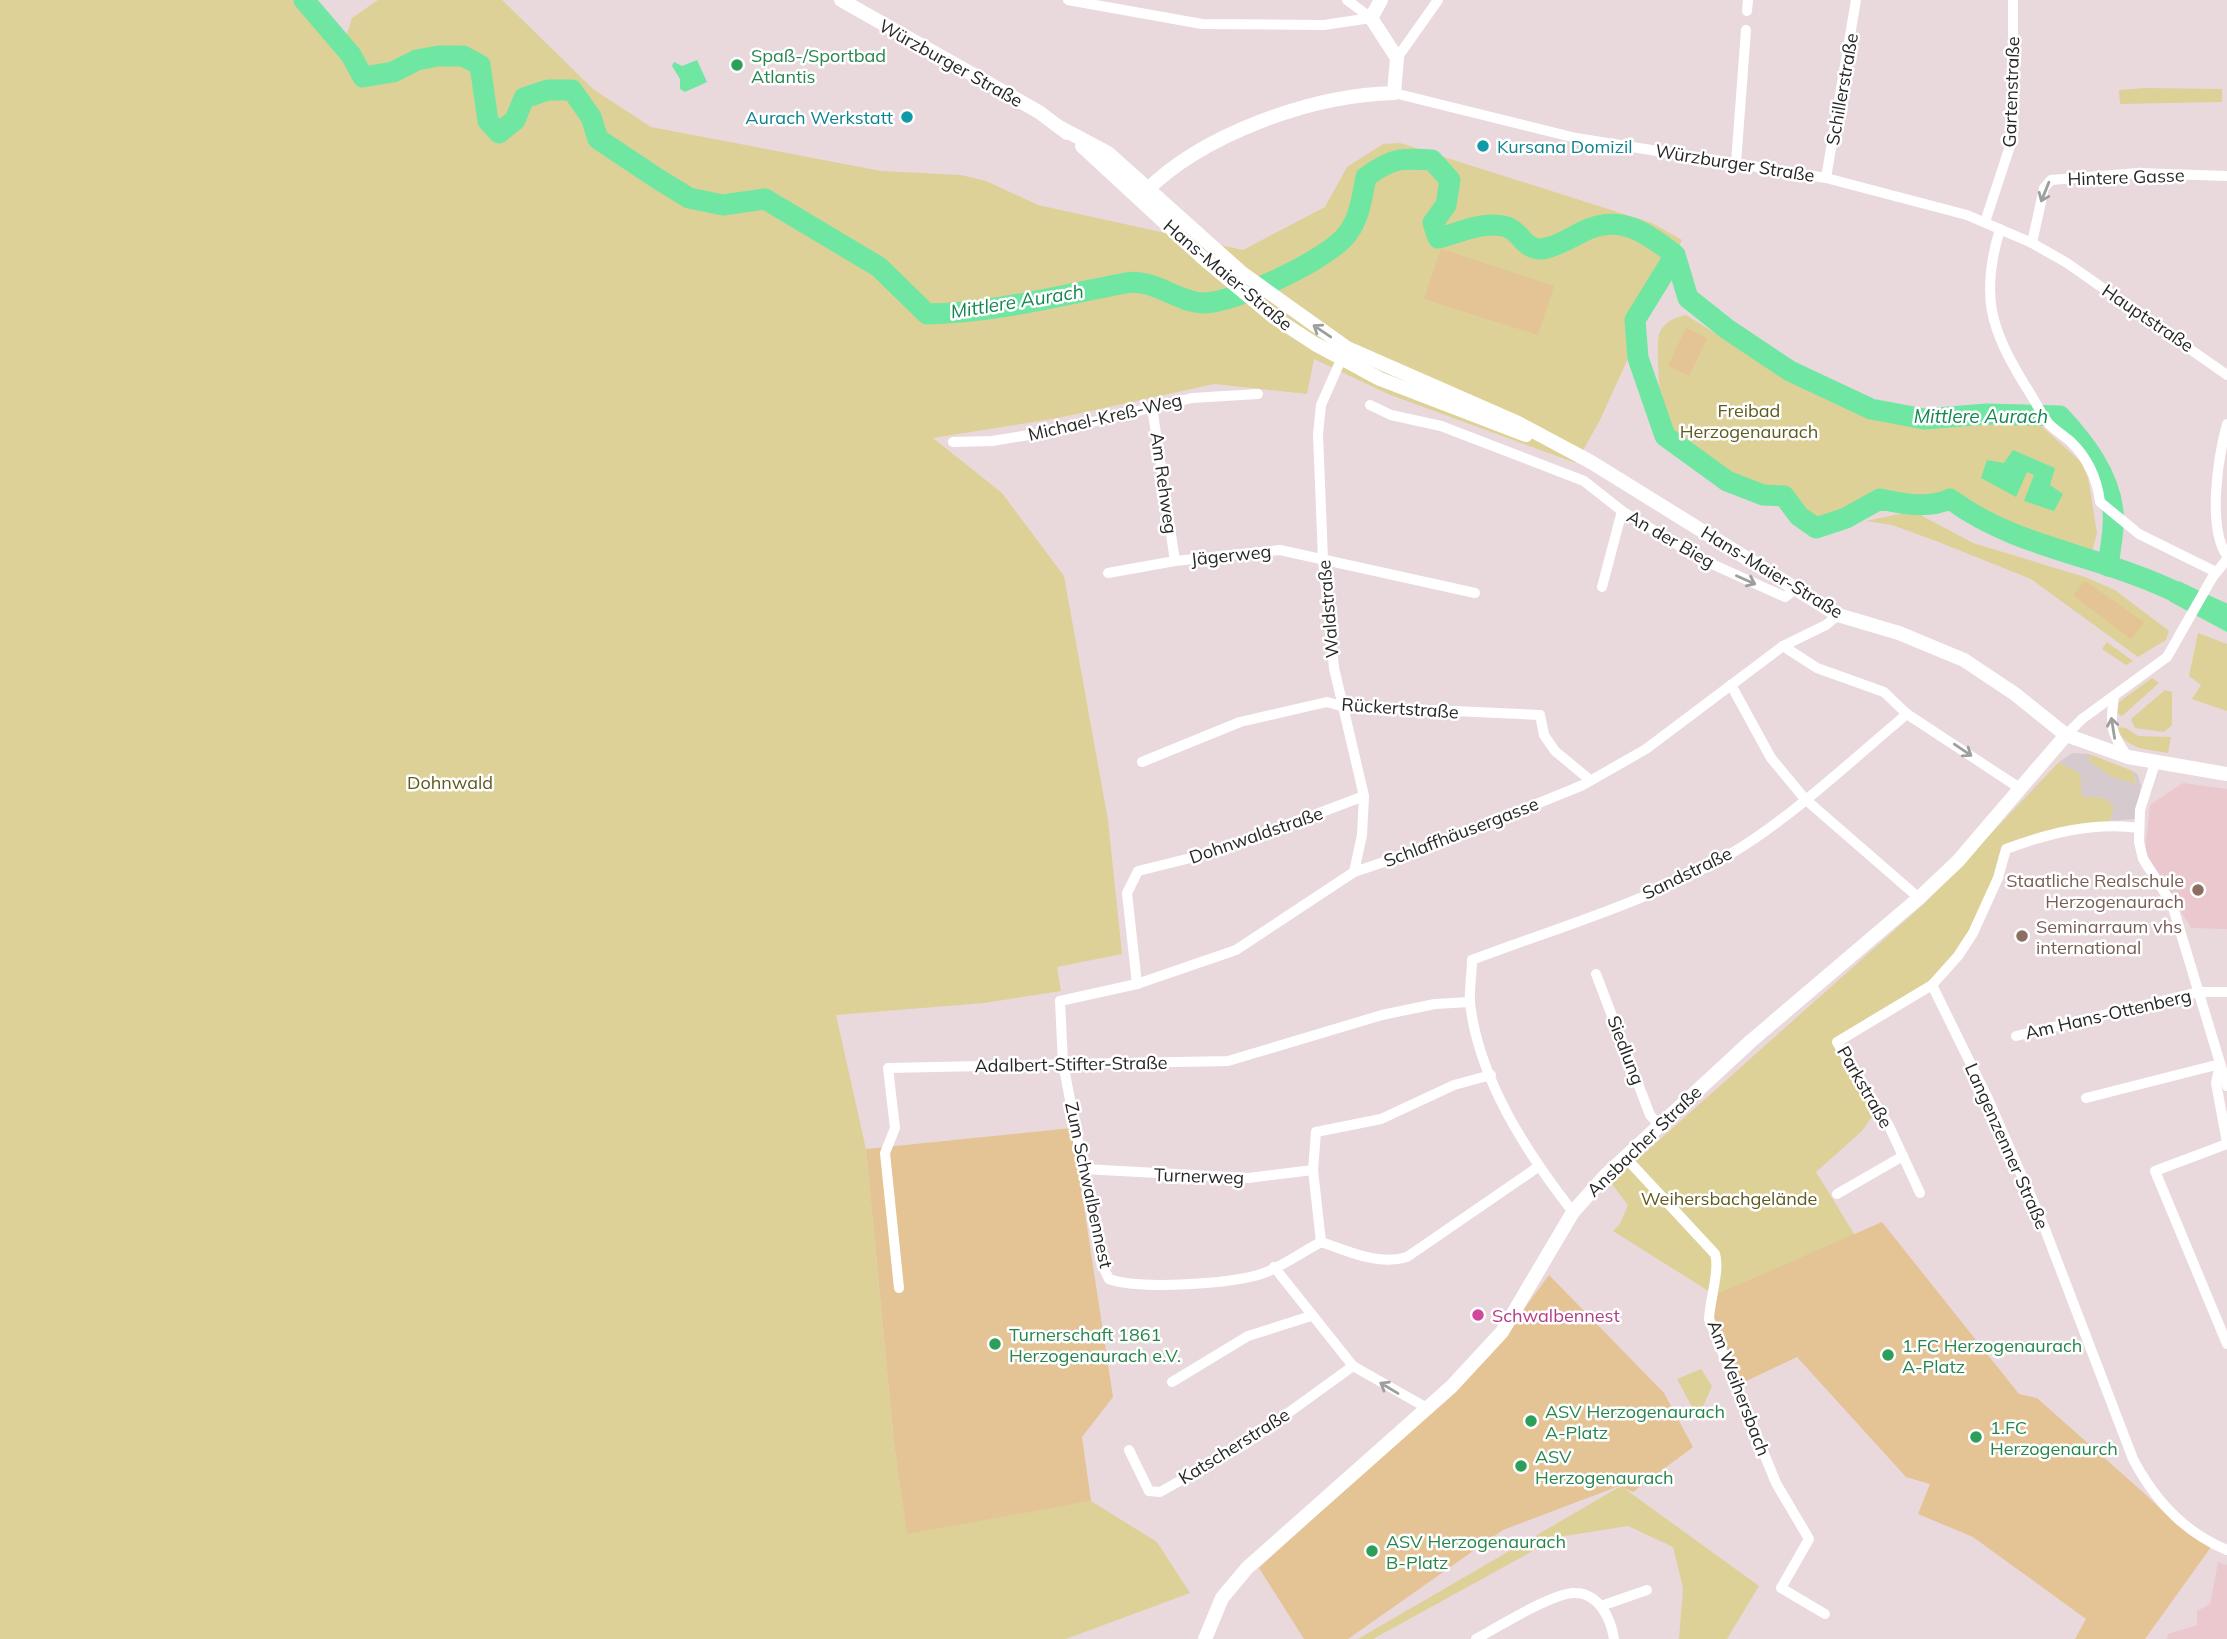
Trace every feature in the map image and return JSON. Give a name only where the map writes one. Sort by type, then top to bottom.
[{"type":"street","name":"Würzburger Straße","points":[[841,0],[1039,112],[1139,199],[1186,158],[1246,129],[1338,100],[1394,93],[1576,138],[1826,178],[1985,222],[2032,243],[2067,263]]},
{"type":"street","points":[[1068,0],[1202,24],[1324,24],[1371,18]]},
{"type":"street","points":[[1347,0],[1371,18],[1397,58]]},
{"type":"street","points":[[1371,18],[1381,0]]},
{"type":"street","points":[[1394,93],[1397,58],[1438,0]]},
{"type":"street","name":"Schillerstraße","points":[[1826,178],[1856,0]]},
{"type":"street","name":"Gartenstraße","points":[[1985,222],[2013,137],[2013,0]]},
{"type":"street","points":[[1736,163],[1746,30]]},
{"type":"street","name":"Würzburger Straße","points":[[1059,127],[1108,153],[1150,187]]},
{"type":"street","name":"Hintere Gasse","points":[[2032,243],[2044,188],[2051,180],[2138,173],[2227,176]]},
{"type":"street","name":"Hans-Maier-Straße","points":[[1150,187],[1216,250],[1344,354]]},
{"type":"street","name":"Hans-Maier-Straße","points":[[1139,199],[1203,258],[1275,318],[1344,354],[1516,433],[1560,445],[1620,478],[1838,615],[1931,644],[1964,660],[2066,735],[2128,757],[2227,774]]},
{"type":"street","points":[[2000,229],[1992,254],[1988,300],[1992,321],[2001,342],[2044,416],[2088,463],[2098,484],[2100,502],[2139,534],[2214,575]]},
{"type":"street","name":"Hauptstraße","points":[[2067,263],[2227,375]]},
{"type":"street","name":"Waldstraße","points":[[1344,354],[1321,405],[1318,434],[1323,560],[1341,706],[1364,796],[1362,835],[1354,872]]},
{"type":"street","name":"Michael-Kreß-Weg","points":[[953,442],[992,441],[1059,430],[1192,398],[1258,394]]},
{"type":"street","name":"An der Bieg","points":[[1370,405],[1391,415],[1441,426],[1551,466],[1584,481],[1622,511],[1701,559],[1786,597],[1796,589]]},
{"type":"street","name":"Am Rehweg","points":[[1152,407],[1175,561]]},
{"type":"street","points":[[2066,735],[2166,657],[2179,639],[2214,575],[2227,558],[2219,544],[2218,486],[2227,424]]},
{"type":"street","points":[[1551,466],[1560,445]]},
{"type":"street","points":[[1602,587],[1622,511]]},
{"type":"street","name":"Jägerweg","points":[[1108,573],[1175,561],[1280,550],[1475,593]]},
{"type":"street","name":"Schlaffhäusergasse","points":[[1060,1001],[1102,994],[1137,984],[1236,950],[1354,872],[1444,842],[1590,780],[1646,749],[1783,646],[1826,625],[1838,615]]},
{"type":"street","points":[[1783,646],[1817,668],[1884,692],[1907,714],[2018,787]]},
{"type":"street","points":[[1731,685],[1772,758],[1805,799],[1919,898]]},
{"type":"street","points":[[2114,696],[2111,722],[2114,738],[2128,757]]},
{"type":"street","name":"Rückertstraße","points":[[1142,762],[1240,722],[1327,702],[1341,706],[1540,715],[1544,735],[1555,751],[1590,780]]},
{"type":"street","name":"Sandstraße","points":[[1470,1002],[1472,960],[1669,884],[1734,852],[1805,799],[1907,714]]},
{"type":"street","name":"Ansbacher Straße","points":[[1205,1639],[1222,1598],[1247,1568],[1451,1387],[1502,1332],[1573,1212],[1625,1157],[1958,861],[2018,787],[2066,735]]},
{"type":"street","points":[[2154,763],[2140,810],[2143,859],[2172,904],[2227,1086]]},
{"type":"street","name":"Dohnwaldstraße","points":[[1137,984],[1127,892],[1138,871],[1219,851],[1364,796]]},
{"type":"street","points":[[1932,985],[1958,956],[1973,933],[1998,877],[2006,849],[2047,834],[2076,829],[2139,828]]},
{"type":"street","name":"Siedlung","points":[[1596,974],[1650,1115],[1658,1125]]},
{"type":"street","name":"Parkstraße","points":[[1920,1194],[1889,1126],[1836,1042],[1932,985]]},
{"type":"street","name":"Langenzenner Straße","points":[[1932,985],[1988,1099],[2042,1224],[2133,1459],[2146,1485],[2161,1506],[2227,1550]]},
{"type":"street","name":"Am Hans-Ottenberg","points":[[2016,1036],[2199,992],[2227,992]]},
{"type":"street","name":"Zum Schwalbennest","points":[[1060,1001],[1063,1063],[1101,1262],[1110,1279],[1122,1284],[1190,1284],[1263,1273],[1321,1242]]},
{"type":"street","points":[[1470,1002],[1479,1044],[1491,1075],[1538,1167],[1573,1212]]},
{"type":"street","name":"Adalbert-Stifter-Straße","points":[[899,1289],[885,1153],[895,1128],[888,1068],[1228,1061],[1382,1015],[1435,1004],[1470,1002]]},
{"type":"street","points":[[2087,1098],[2221,1064]]},
{"type":"street","points":[[2221,1064],[2216,1083],[2227,1143],[2155,1171],[2227,1344]]},
{"type":"street","points":[[1491,1075],[1454,1085],[1381,1119],[1317,1132],[1313,1170],[1321,1242],[1379,1260],[1407,1257],[1538,1167]]},
{"type":"street","points":[[1837,1194],[1903,1156]]},
{"type":"street","name":"Am Weihersbach","points":[[1625,1157],[1715,1254],[1718,1264],[1710,1292],[1709,1319],[1776,1483],[1809,1539],[1781,1588],[1825,1614]]},
{"type":"street","name":"Turnerweg","points":[[1084,1169],[1248,1178],[1313,1170]]},
{"type":"street","points":[[1274,1268],[1353,1366],[1427,1408]]},
{"type":"street","points":[[1172,1382],[1248,1336],[1311,1316]]},
{"type":"street","name":"Katscherstraße","points":[[1129,1450],[1149,1490],[1160,1492],[1244,1445],[1353,1366]]},
{"type":"street","points":[[1601,1606],[1647,1590]]},
{"type":"street","points":[[1476,1639],[1566,1594],[1588,1596],[1601,1606],[1612,1626],[1614,1639]]},
{"type":"shaded area","points":[[697,60],[707,82],[685,92],[680,89],[680,79],[672,66],[674,62],[682,66]]},
{"type":"shaded area","points":[[1441,249],[1554,286],[1538,335],[1424,299]]},
{"type":"shaded area","points":[[1686,328],[1707,338],[1689,376],[1668,366]]},
{"type":"shaded area","points":[[2013,450],[2055,468],[2050,485],[2063,494],[2054,511],[2024,501],[2034,475],[2027,472],[2016,497],[1981,478],[1987,460],[2004,463]]},
{"type":"shaded area","points":[[2085,581],[2144,622],[2131,639],[2073,595]]},
{"type":"shaded area","points":[[2179,581],[2227,604],[2227,632],[2169,601]]},
{"type":"shaded area","points":[[2073,753],[2089,754],[2089,761],[2112,777],[2136,784],[2133,771],[2138,775],[2141,786],[2135,819],[2110,821],[2114,806],[2104,798],[2082,796],[2080,774],[2059,762]]},
{"type":"shaded area","name":"Staatliche Realschule Herzogenaurach","points":[[2183,783],[2227,789],[2227,929],[2191,928],[2145,851],[2150,805]]},
{"type":"shaded area","name":"Turnerschaft 1861 Herzogenaurach e.V.","points":[[1072,1128],[1113,1397],[1082,1437],[1091,1501],[907,1534],[894,1443],[866,1149]]},
{"type":"shaded area","name":"1.FC Herzogenaurch","points":[[1882,1222],[2019,1394],[2037,1398],[2177,1525],[2211,1547],[2145,1639],[2075,1639],[2086,1619],[1973,1537],[1918,1514],[1930,1484],[1906,1477],[1797,1357],[1742,1383],[1713,1316],[1715,1295]]},
{"type":"shaded area","name":"ASV Herzogenaurach","points":[[1549,1275],[1664,1393],[1693,1447],[1633,1492],[1619,1486],[1503,1530],[1348,1639],[1304,1639],[1259,1568],[1453,1390],[1505,1335]]},
{"type":"shaded area","points":[[2218,1562],[2227,1565],[2227,1639],[2167,1639],[2168,1634],[2197,1625],[2197,1611],[2210,1604]]},
{"type":"green space","name":"Dohnwald","points":[[0,0],[307,0],[338,35],[346,37],[352,18],[378,0],[502,0],[593,89],[651,127],[881,171],[961,175],[986,181],[1038,205],[1243,250],[1325,207],[1347,167],[1383,144],[1400,143],[1652,223],[1682,240],[1600,420],[1576,463],[1388,394],[1314,359],[1307,394],[1214,384],[1058,418],[933,438],[1002,493],[1064,576],[1108,820],[1122,954],[1057,967],[1061,991],[984,1003],[836,1015],[866,1149],[894,1443],[907,1533],[1091,1501],[1157,1542],[1190,1593],[1066,1639],[0,1639]]},
{"type":"green space","points":[[2222,89],[2222,102],[2120,104],[2119,90]]},
{"type":"green space","name":"Freibad Herzogenaurach","points":[[1686,315],[1715,333],[1727,329],[1795,374],[1874,410],[1926,419],[2028,414],[2081,462],[2088,478],[2097,533],[2090,560],[2017,536],[1982,520],[1950,499],[1924,505],[1880,499],[1846,518],[1816,528],[1799,516],[1784,496],[1750,490],[1720,476],[1665,436],[1658,339],[1667,323]]},
{"type":"green space","points":[[1913,511],[1973,543],[2085,577],[2115,590],[2169,631],[2166,640],[2138,657],[2031,579],[1892,525],[1866,521]]},
{"type":"green space","points":[[2198,633],[2227,644],[2227,711],[2192,699],[2201,685],[2189,676]]},
{"type":"green space","points":[[2107,642],[2133,661],[2126,665],[2102,649]]},
{"type":"green space","points":[[2152,678],[2159,683],[2122,716],[2117,713],[2119,702]]},
{"type":"green space","points":[[2165,690],[2172,692],[2172,725],[2164,732],[2135,728],[2131,719]]},
{"type":"green space","points":[[2116,727],[2126,728],[2138,736],[2171,737],[2168,753],[2131,744],[2120,735]]},
{"type":"green space","points":[[2089,754],[2133,771],[2136,784],[2112,777],[2088,761]]},
{"type":"green space","name":"Weihersbachgelände","points":[[2059,762],[2081,774],[2082,796],[2104,798],[2114,806],[2108,828],[2006,849],[1973,933],[1932,985],[1837,1042],[1878,1108],[1862,1131],[1816,1172],[1858,1240],[1746,1308],[1710,1292],[1613,1231],[1620,1224],[1628,1205],[1611,1183],[1925,903]]},
{"type":"green space","points":[[1701,1369],[1712,1386],[1698,1418],[1677,1379]]},
{"type":"green space","points":[[1621,1486],[1759,1586],[1727,1639],[1679,1639],[1683,1588],[1673,1547],[1628,1526],[1558,1537],[1373,1639],[1358,1639]]},
{"type":"waterway","name":"Mittlere Aurach","points":[[304,0],[351,55],[363,77],[393,72],[417,60],[438,56],[463,56],[480,65],[488,121],[499,133],[515,120],[524,98],[548,90],[572,90],[591,117],[598,139],[658,179],[689,198],[723,205],[765,199],[879,267],[927,314],[1002,307],[1136,282],[1193,302],[1218,301],[1237,296],[1303,267],[1338,243],[1355,220],[1366,177],[1397,161],[1432,160],[1450,180],[1446,205],[1433,223],[1438,238],[1481,226],[1498,225],[1512,229],[1531,247],[1542,249],[1608,224],[1632,228],[1643,233],[1675,255],[1635,320],[1638,358],[1665,436],[1727,481],[1763,495],[1784,496],[1799,516],[1816,528],[1846,518],[1880,499],[1924,505],[1950,499],[1995,526],[2143,578],[2227,615]]},
{"type":"waterway","name":"Mittlere Aurach","points":[[1675,255],[1688,298],[1727,329],[1790,371],[1871,409],[1924,419],[1987,414],[2060,416],[2094,459],[2111,497],[2113,531],[2108,566]]},
{"type":"place","name":"Spaß-/Sportbad Atlantis","points":[[737,65]]},
{"type":"place","name":"Aurach Werkstatt","points":[[907,117]]},
{"type":"place","name":"Kursana Domizil","points":[[1483,146]]},
{"type":"place","name":"Staatliche Realschule Herzogenaurach","points":[[2198,890]]},
{"type":"place","name":"Seminarraum vhs international","points":[[2022,936]]},
{"type":"place","name":"Schwalbennest","points":[[1478,1315]]},
{"type":"place","name":"Turnerschaft 1861 Herzogenaurach e.V.","points":[[995,1344]]},
{"type":"place","name":"1.FC Herzogenaurach A-Platz","points":[[1888,1355]]},
{"type":"place","name":"ASV Herzogenaurach A-Platz","points":[[1531,1421]]},
{"type":"place","name":"1.FC Herzogenaurch","points":[[1976,1437]]},
{"type":"place","name":"ASV Herzogenaurach","points":[[1521,1466]]},
{"type":"place","name":"ASV Herzogenaurach B-Platz","points":[[1372,1551]]}]
